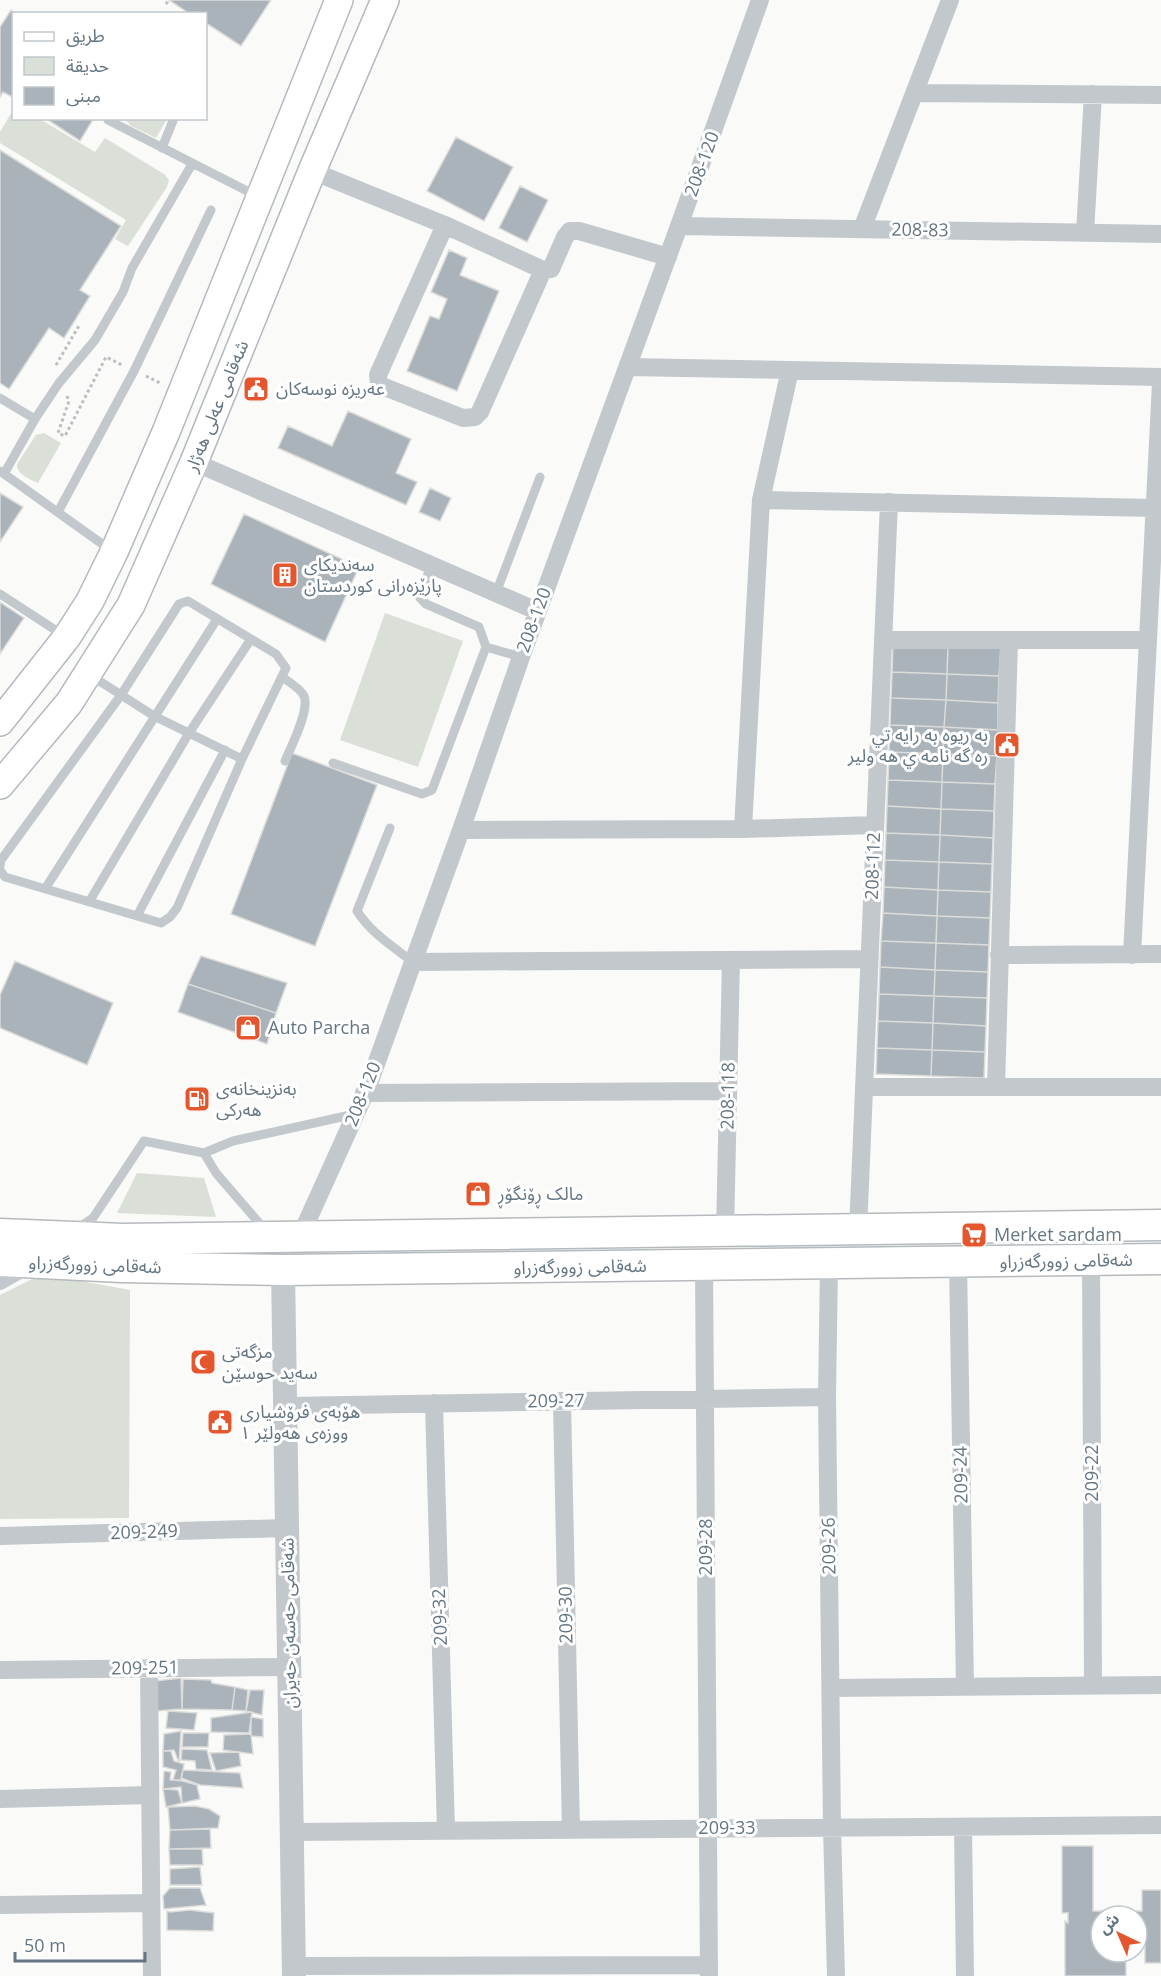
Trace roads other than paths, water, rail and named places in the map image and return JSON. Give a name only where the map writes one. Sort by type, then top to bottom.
[{"type":"main road","points":[[0,722],[67,637],[90,601],[114,552],[166,432],[339,0]]},
{"type":"main road","name":"شەقامی عەلی هەژار","points":[[0,785],[69,703],[131,605],[194,462],[312,171],[385,0]]},
{"type":"main road","points":[[1150,1225],[1150,1259]]},
{"type":"main road","name":"شەقامی زوورگەزراو","points":[[0,1234],[123,1239],[1150,1225]]},
{"type":"main road","name":"شەقامی زوورگەزراو","points":[[0,1261],[122,1267],[283,1270],[1150,1259]]},
{"type":"street","name":"208-120","points":[[286,1237],[355,1114],[364,1093],[760,0]]},
{"type":"street","points":[[862,229],[950,0]]},
{"type":"street","points":[[914,93],[1161,95]]},
{"type":"street","points":[[1085,233],[1093,94]]},
{"type":"street","points":[[312,171],[445,225],[543,270],[551,269],[570,231],[579,231],[668,258]]},
{"type":"street","points":[[445,225],[378,375],[382,386],[463,418],[475,417],[480,412],[543,270]]},
{"type":"street","name":"208-83","points":[[680,226],[1161,234]]},
{"type":"street","points":[[628,367],[1161,377]]},
{"type":"street","points":[[743,830],[761,500],[790,370]]},
{"type":"street","points":[[1132,955],[1152,737],[1148,640],[1161,383]]},
{"type":"street","points":[[194,462],[537,611]]},
{"type":"street","points":[[761,500],[1155,508]]},
{"type":"street","name":"208-112","points":[[858,1230],[889,502]]},
{"type":"street","points":[[883,640],[1148,640]]},
{"type":"street","points":[[996,1087],[1009,640]]},
{"type":"street","points":[[461,830],[743,830],[875,825]]},
{"type":"street","points":[[999,956],[1161,954]]},
{"type":"street","points":[[413,962],[869,959]]},
{"type":"street","name":"208-118","points":[[725,1232],[731,960]]},
{"type":"street","points":[[864,1087],[1161,1087]]},
{"type":"street","points":[[364,1093],[728,1091]]},
{"type":"street","name":"209-22","points":[[1091,1260],[1093,1686]]},
{"type":"street","name":"209-24","points":[[958,1262],[965,1687]]},
{"type":"street","points":[[0,1281],[32,1263]]},
{"type":"street","name":"209-26","points":[[829,1264],[827,1397],[836,1976]]},
{"type":"street","name":"209-28","points":[[704,1265],[709,1970]]},
{"type":"street","name":"شەقامی حەسەن حەیران","points":[[283,1270],[294,1971]]},
{"type":"street","name":"209-27","points":[[285,1406],[827,1397]]},
{"type":"street","name":"209-30","points":[[562,1401],[571,1830]]},
{"type":"street","name":"209-32","points":[[434,1403],[446,1831]]},
{"type":"street","name":"209-249","points":[[0,1536],[287,1528]]},
{"type":"street","name":"209-251","points":[[0,1670],[290,1667]]},
{"type":"street","points":[[149,1668],[152,1976]]},
{"type":"street","points":[[831,1688],[1161,1685]]},
{"type":"street","points":[[0,1799],[150,1795]]},
{"type":"street","name":"209-33","points":[[292,1832],[1161,1825]]},
{"type":"street","points":[[963,1827],[965,1976]]},
{"type":"street","points":[[0,1905],[151,1903]]},
{"type":"street","points":[[294,1971],[709,1970]]},
{"type":"lane","points":[[108,120],[259,197]]},
{"type":"lane","points":[[162,148],[173,120]]},
{"type":"lane","points":[[114,552],[2,472],[59,383],[95,340],[123,292],[132,268],[192,164]]},
{"type":"lane","points":[[58,512],[134,371],[211,210]]},
{"type":"lane","points":[[0,398],[35,419]]},
{"type":"lane","points":[[496,593],[540,477]]},
{"type":"lane","points":[[333,763],[422,794],[432,790],[486,647],[479,627],[426,604],[420,598],[432,565]]},
{"type":"lane","points":[[0,594],[67,637]]},
{"type":"lane","points":[[188,601],[251,639],[276,654],[286,668],[242,759],[177,908],[170,917],[161,922],[5,877],[0,868],[1,860],[120,694],[179,604],[188,601]]},
{"type":"lane","points":[[45,889],[217,619]]},
{"type":"lane","points":[[89,902],[189,733],[251,639]]},
{"type":"lane","points":[[486,647],[521,657]]},
{"type":"lane","points":[[88,674],[154,716],[242,759]]},
{"type":"lane","points":[[282,677],[300,690],[305,698],[306,708],[285,761]]},
{"type":"lane","points":[[137,916],[225,750]]},
{"type":"lane","points":[[390,828],[357,911],[365,923],[383,940],[413,962]]},
{"type":"lane","points":[[63,1237],[93,1218],[144,1141],[204,1153],[233,1141],[355,1114]]},
{"type":"lane","points":[[204,1153],[216,1173],[286,1237]]},
{"type":"place","name":"عەریزە نوسەکان","points":[[256,389]]},
{"type":"place","name":"سەندیکای پارێزەرانی کوردستان","points":[[285,575]]},
{"type":"place","name":"به ريوه به رايه تي ره گه نامه ي هه ولير","points":[[1007,745]]},
{"type":"place","name":"Auto Parcha","points":[[248,1028]]},
{"type":"place","name":"بەنزینخانەی هەرکی","points":[[197,1099]]},
{"type":"place","name":"مالک ڕۆنگۆڕ","points":[[478,1194]]},
{"type":"place","name":"Merket sardam","points":[[974,1235]]},
{"type":"place","name":"مزگەتی سەید حوسێن","points":[[203,1362]]},
{"type":"place","name":"هۆبەی فرۆشیاری ووزەی هەولێر ١","points":[[220,1422]]}]
